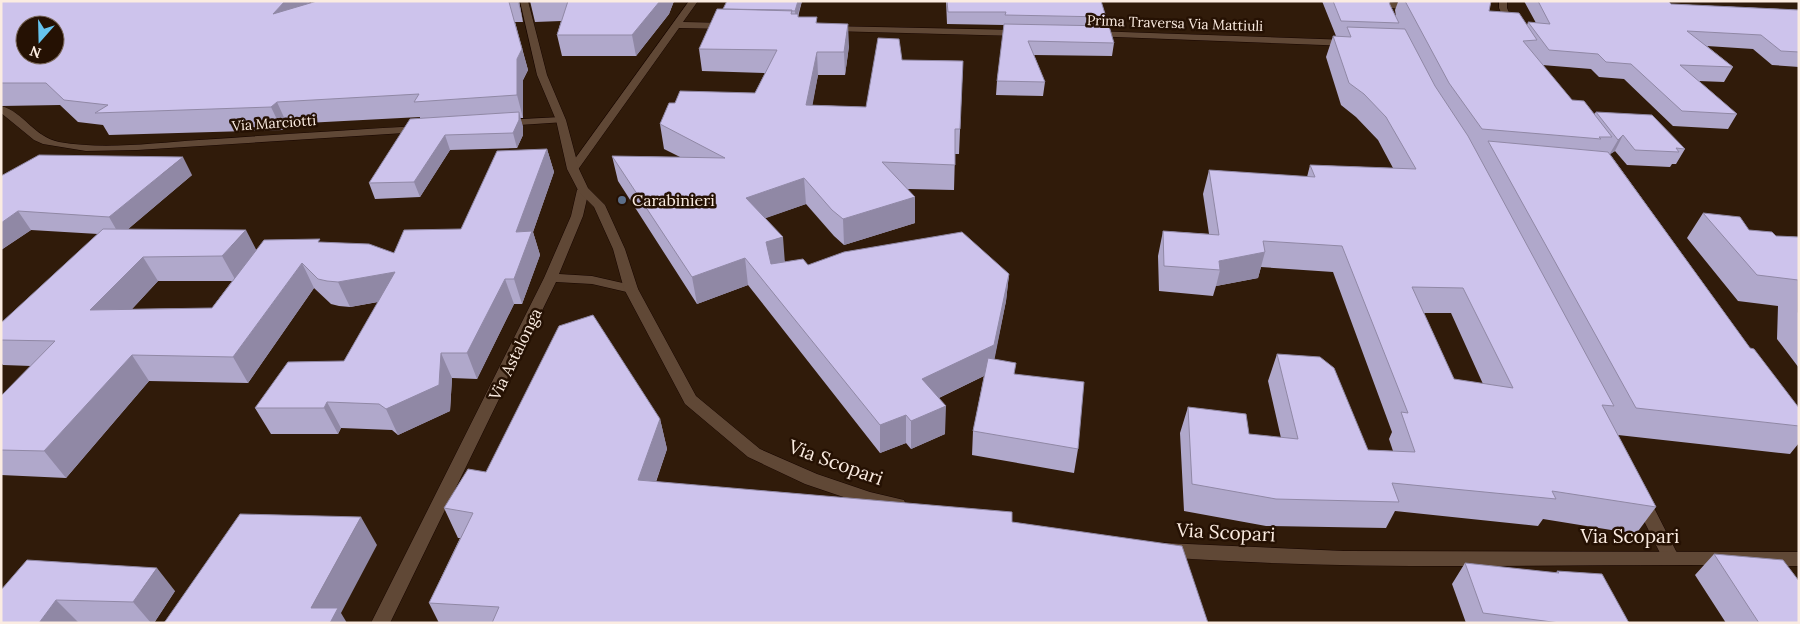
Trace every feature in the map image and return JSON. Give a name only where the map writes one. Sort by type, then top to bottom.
[{"type":"street","points":[[524,1],[542,75],[561,120],[574,169],[583,190]]},
{"type":"street","points":[[574,169],[694,1]]},
{"type":"street","points":[[1503,1],[1504,20],[1519,42]]},
{"type":"street","points":[[1390,21],[1388,3],[1422,9]]},
{"type":"street","points":[[677,25],[736,26]]},
{"type":"street","points":[[825,28],[1031,33]]},
{"type":"street","name":"Prima Traversa Via Mattiuli","points":[[1081,34],[1364,44]]},
{"type":"street","name":"Via Marciotti","points":[[1,109],[39,139],[53,144],[91,147],[136,147],[432,128]]},
{"type":"street","points":[[492,124],[561,120]]},
{"type":"street","name":"Via Astalonga","points":[[380,623],[551,278],[577,216],[583,190]]},
{"type":"street","name":"Via Scopari","points":[[583,190],[599,205],[619,249],[631,289],[690,400],[754,453],[819,482],[870,499],[918,510]]},
{"type":"street","points":[[551,278],[592,280],[631,289]]},
{"type":"street","points":[[1634,486],[1670,556]]},
{"type":"street","name":"Via Scopari","points":[[1152,549],[1240,556],[1415,558],[1670,556],[1799,559]]},
{"type":"building","points":[[1,1],[285,1],[273,14],[317,1],[518,1],[509,2],[522,49],[517,59],[517,95],[414,102],[419,94],[277,102],[271,107],[95,113],[108,105],[64,100],[46,83],[1,83]]},
{"type":"building","points":[[568,1],[660,1],[632,35],[557,35]]},
{"type":"building","points":[[727,1],[798,1],[795,11],[723,9]]},
{"type":"building","points":[[947,1],[1101,1],[1106,17],[1005,15],[1006,12],[948,12]]},
{"type":"building","points":[[1333,1],[1389,1],[1399,23],[1341,21]]},
{"type":"building","points":[[1405,1],[1491,1],[1489,11],[1519,13],[1537,40],[1523,41],[1572,100],[1584,101],[1612,137],[1599,137],[1601,139],[1482,129],[1449,83]]},
{"type":"building","points":[[1538,1],[1668,1],[1671,4],[1799,10],[1799,52],[1781,51],[1761,35],[1687,31],[1733,67],[1680,65],[1737,114],[1682,111],[1631,64],[1606,62],[1598,54],[1549,50],[1528,22],[1550,24]]},
{"type":"building","points":[[717,9],[792,10],[791,14],[798,14],[798,17],[817,17],[816,23],[848,24],[844,52],[817,52],[806,105],[866,107],[878,38],[899,39],[902,60],[963,61],[960,129],[955,129],[955,165],[882,162],[915,197],[843,219],[832,210],[804,178],[746,198],[783,237],[766,242],[771,264],[803,259],[808,265],[844,252],[962,232],[1009,274],[994,345],[922,379],[946,406],[911,421],[906,415],[880,425],[745,258],[692,277],[612,156],[725,158],[660,124],[669,103],[675,103],[680,91],[755,93],[777,50],[699,49]]},
{"type":"building","points":[[1004,24],[1109,26],[1114,43],[1028,41],[1045,82],[997,81]]},
{"type":"building","points":[[1347,27],[1405,29],[1435,86],[1468,136],[1614,406],[1602,405],[1656,507],[1552,491],[1556,499],[1392,483],[1399,502],[1276,499],[1192,484],[1188,407],[1246,414],[1249,434],[1298,439],[1277,354],[1320,357],[1334,368],[1368,450],[1415,452],[1401,412],[1408,413],[1342,246],[1263,241],[1265,252],[1219,261],[1220,270],[1164,266],[1163,231],[1219,235],[1209,170],[1315,177],[1310,165],[1416,169],[1386,117],[1364,94],[1349,83],[1333,36],[1351,37]],"holes":[[[1412,287],[1463,288],[1513,388],[1454,379]]]},
{"type":"building","points":[[519,112],[519,120],[513,133],[445,135],[414,182],[369,183],[410,119]]},
{"type":"building","points":[[1596,112],[1652,115],[1685,149],[1676,148],[1679,152],[1635,150],[1623,135],[1618,140]]},
{"type":"building","points":[[1488,141],[1608,152],[1750,348],[1754,349],[1799,408],[1799,426],[1636,408]]},
{"type":"building","points":[[547,149],[516,232],[532,231],[514,279],[505,279],[467,353],[441,353],[439,385],[386,409],[379,404],[327,402],[324,408],[255,408],[288,362],[344,361],[395,272],[338,282],[327,281],[318,279],[302,263],[233,357],[132,355],[44,451],[1,450],[1,396],[55,341],[1,340],[1,323],[103,229],[246,230],[222,256],[143,257],[90,310],[212,308],[264,240],[320,239],[318,242],[369,244],[394,253],[404,230],[461,229],[497,151]]},
{"type":"building","points":[[39,155],[183,157],[109,217],[18,211],[1,223],[1,176]]},
{"type":"building","points":[[1703,213],[1740,217],[1749,230],[1772,232],[1776,236],[1799,237],[1799,314],[1798,280],[1757,275]]},
{"type":"building","points":[[593,315],[660,419],[638,480],[1012,512],[1012,522],[1182,546],[1208,623],[492,623],[499,607],[429,603],[473,513],[444,508],[468,469],[486,472],[559,326]]},
{"type":"building","points":[[988,358],[1016,363],[1014,374],[1084,382],[1078,449],[973,431]]},
{"type":"building","points":[[240,514],[361,517],[311,608],[338,608],[330,623],[164,623]]},
{"type":"building","points":[[1714,554],[1783,560],[1799,581],[1799,623],[1759,623]]},
{"type":"building","points":[[27,560],[157,568],[133,602],[56,600],[39,623],[1,623],[1,590]]},
{"type":"building","points":[[1465,563],[1559,573],[1557,571],[1602,574],[1629,623],[1560,623],[1483,613]]},
{"type":"place","name":"Carabinieri","points":[[622,200]]}]
